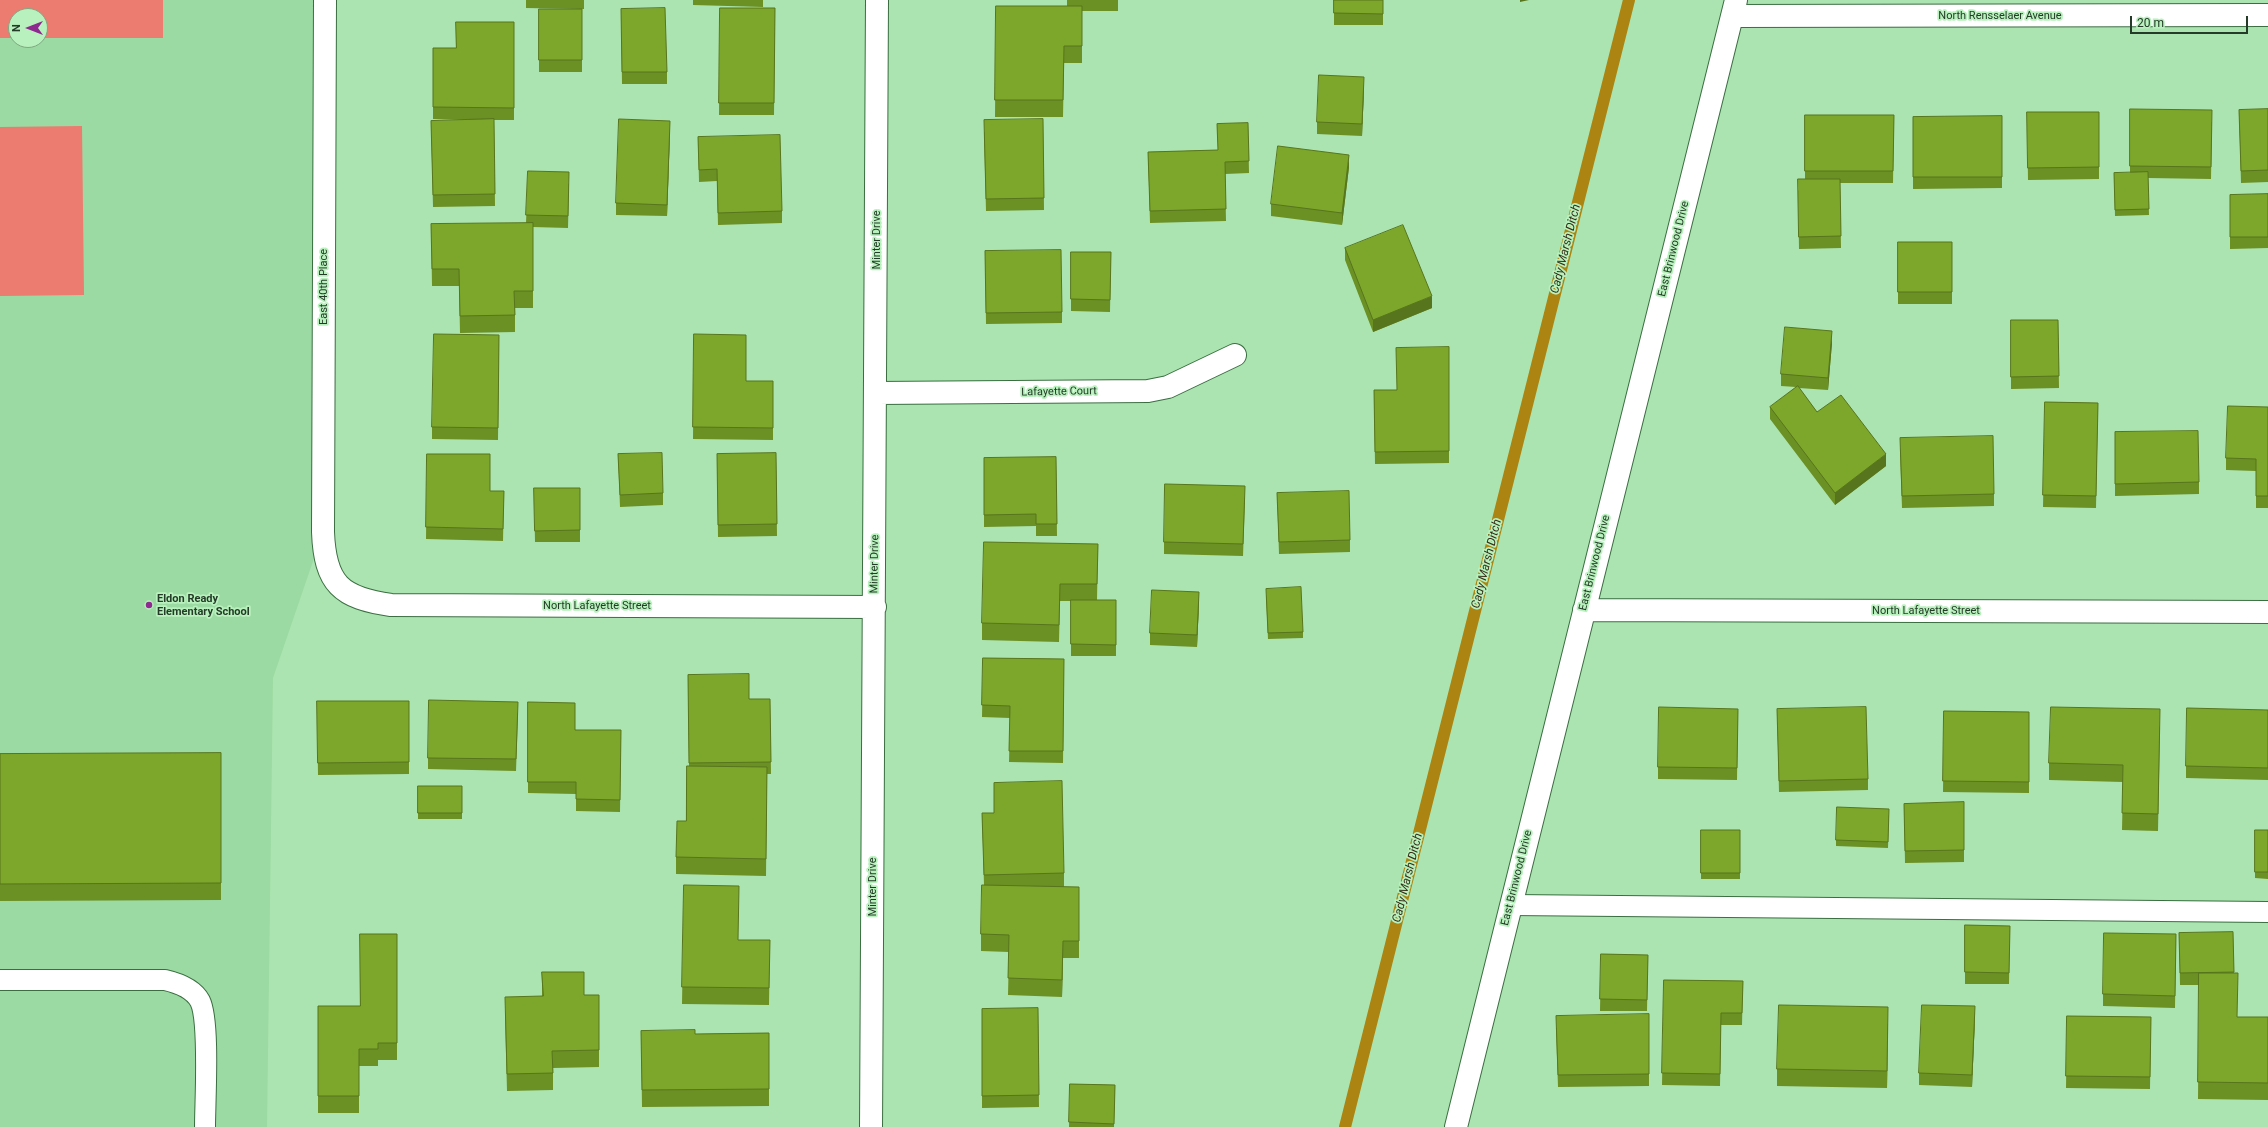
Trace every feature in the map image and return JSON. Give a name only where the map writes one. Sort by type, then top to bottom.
[{"type":"street","name":"East 40th Place","points":[[325,0],[323,532],[324,549],[329,574]]},
{"type":"street","name":"Minter Drive","points":[[871,1127],[877,393],[877,0]]},
{"type":"street","name":"North Rensselaer Avenue","points":[[1734,8],[2268,15]]},
{"type":"street","name":"East Brinwood Drive","points":[[1456,1127],[1734,8]]},
{"type":"street","name":"Lafayette Court","points":[[877,393],[1148,391],[1168,387],[1235,355]]},
{"type":"street","name":"North Lafayette Street","points":[[329,574],[341,589],[365,601],[391,605],[875,607]]},
{"type":"street","name":"North Lafayette Street","points":[[1584,610],[2268,612]]},
{"type":"lane","points":[[1511,905],[2268,912]]},
{"type":"lane","points":[[0,980],[165,980],[184,985],[200,1001],[205,1022],[205,1127]]},
{"type":"shaded area","name":"Eldon Ready Elementary School","points":[[0,0],[325,0],[323,532],[273,678],[267,1127],[0,1127]]},
{"type":"shaded area","points":[[0,0],[163,0],[163,38],[48,38],[48,8],[8,8],[8,38],[0,38]]},
{"type":"shaded area","points":[[82,126],[84,295],[0,296],[0,127]]},
{"type":"building","points":[[1334,0],[1383,0],[1383,14],[1334,13]]},
{"type":"building","points":[[996,6],[1082,6],[1082,46],[1064,46],[1063,100],[995,100]]},
{"type":"building","points":[[665,8],[667,72],[622,72],[621,9]]},
{"type":"building","points":[[720,8],[775,8],[774,103],[719,103]]},
{"type":"building","points":[[539,9],[582,9],[582,60],[539,60]]},
{"type":"building","points":[[456,22],[514,22],[514,108],[433,107],[433,48],[456,48]]},
{"type":"building","points":[[1319,75],[1364,77],[1362,124],[1317,122]]},
{"type":"building","points":[[2130,109],[2212,110],[2211,167],[2130,166]]},
{"type":"building","points":[[2268,109],[2268,170],[2241,171],[2239,110]]},
{"type":"building","points":[[2027,112],[2099,112],[2099,167],[2028,168]]},
{"type":"building","points":[[1805,115],[1894,115],[1893,171],[1805,171]]},
{"type":"building","points":[[2002,116],[2002,177],[1913,177],[1913,117]]},
{"type":"building","points":[[494,119],[495,194],[433,195],[431,121]]},
{"type":"building","points":[[619,119],[670,121],[667,205],[616,203]]},
{"type":"building","points":[[1043,119],[1044,198],[986,199],[984,120]]},
{"type":"building","points":[[1248,123],[1249,161],[1225,162],[1226,209],[1150,211],[1148,152],[1218,150],[1217,124]]},
{"type":"building","points":[[780,135],[782,211],[718,213],[717,169],[699,170],[698,137]]},
{"type":"building","points":[[1278,146],[1349,155],[1342,213],[1271,204]]},
{"type":"building","points":[[528,171],[569,172],[568,216],[526,215]]},
{"type":"building","points":[[2148,172],[2149,209],[2115,210],[2114,173]]},
{"type":"building","points":[[1798,179],[1840,179],[1841,236],[1799,237]]},
{"type":"building","points":[[2268,194],[2268,237],[2230,237],[2230,195]]},
{"type":"building","points":[[533,223],[533,291],[514,291],[515,315],[460,316],[459,269],[432,269],[431,224]]},
{"type":"building","points":[[1403,225],[1432,296],[1373,320],[1345,248]]},
{"type":"building","points":[[1898,242],[1952,242],[1952,292],[1898,292]]},
{"type":"building","points":[[1061,250],[1062,312],[986,313],[985,251]]},
{"type":"building","points":[[1071,252],[1111,252],[1110,300],[1071,299]]},
{"type":"building","points":[[2011,320],[2058,320],[2059,376],[2011,377]]},
{"type":"building","points":[[1785,327],[1832,331],[1828,378],[1781,374]]},
{"type":"building","points":[[434,334],[499,335],[498,428],[432,427]]},
{"type":"building","points":[[694,334],[746,335],[746,381],[773,381],[773,428],[693,427]]},
{"type":"building","points":[[1449,347],[1449,451],[1375,452],[1374,390],[1397,390],[1396,348]]},
{"type":"building","points":[[1798,386],[1817,412],[1841,395],[1886,454],[1835,493],[1770,407]]},
{"type":"building","points":[[2045,402],[2098,403],[2096,496],[2043,495]]},
{"type":"building","points":[[2228,406],[2268,407],[2268,496],[2256,496],[2256,459],[2226,458]]},
{"type":"building","points":[[2198,431],[2199,482],[2115,484],[2115,432]]},
{"type":"building","points":[[1993,436],[1994,494],[1902,496],[1900,438]]},
{"type":"building","points":[[662,453],[663,493],[620,495],[618,454]]},
{"type":"building","points":[[776,453],[777,524],[718,525],[717,454]]},
{"type":"building","points":[[427,454],[490,454],[490,491],[504,491],[503,529],[426,527]]},
{"type":"building","points":[[1056,457],[1057,524],[1036,524],[1036,514],[984,515],[984,458]]},
{"type":"building","points":[[1165,484],[1245,486],[1243,544],[1164,542]]},
{"type":"building","points":[[534,488],[580,488],[580,530],[535,531]]},
{"type":"building","points":[[1349,491],[1350,540],[1279,542],[1277,493]]},
{"type":"building","points":[[984,542],[1098,544],[1097,584],[1060,584],[1059,625],[982,623]]},
{"type":"building","points":[[1301,587],[1303,632],[1268,633],[1266,589]]},
{"type":"building","points":[[1152,590],[1199,592],[1197,635],[1150,633]]},
{"type":"building","points":[[1071,600],[1116,600],[1116,645],[1071,644]]},
{"type":"building","points":[[983,658],[1064,659],[1063,751],[1009,751],[1010,706],[982,705]]},
{"type":"building","points":[[749,674],[749,699],[770,699],[771,762],[689,763],[688,675]]},
{"type":"building","points":[[429,700],[518,702],[516,759],[428,758]]},
{"type":"building","points":[[317,701],[409,701],[409,762],[318,763]]},
{"type":"building","points":[[528,702],[575,703],[575,730],[621,730],[620,800],[576,799],[576,782],[528,782]]},
{"type":"building","points":[[1659,707],[1738,709],[1737,768],[1658,767]]},
{"type":"building","points":[[1866,707],[1868,779],[1779,781],[1777,709]]},
{"type":"building","points":[[2051,707],[2160,709],[2158,814],[2122,813],[2123,765],[2049,763]]},
{"type":"building","points":[[2187,708],[2268,710],[2268,768],[2186,766]]},
{"type":"building","points":[[1944,711],[2029,712],[2029,782],[1943,781]]},
{"type":"building","points":[[221,753],[221,883],[0,884],[0,754]]},
{"type":"building","points":[[687,766],[767,767],[766,859],[676,857],[677,821],[686,821]]},
{"type":"building","points":[[1062,781],[1064,873],[984,875],[982,813],[994,813],[994,783]]},
{"type":"building","points":[[418,786],[462,786],[462,813],[418,813]]},
{"type":"building","points":[[1964,802],[1964,850],[1905,851],[1904,804]]},
{"type":"building","points":[[1837,807],[1889,809],[1888,842],[1836,840]]},
{"type":"building","points":[[1701,830],[1740,830],[1740,873],[1701,873]]},
{"type":"building","points":[[2255,830],[2268,830],[2268,872],[2255,872]]},
{"type":"building","points":[[684,885],[739,886],[738,940],[770,940],[769,988],[682,987]]},
{"type":"building","points":[[982,885],[1079,887],[1079,941],[1063,941],[1062,980],[1008,978],[1009,935],[981,934]]},
{"type":"building","points":[[1965,925],[2010,926],[2009,973],[1965,972]]},
{"type":"building","points":[[2233,932],[2234,972],[2180,973],[2179,933]]},
{"type":"building","points":[[2104,933],[2176,934],[2175,996],[2103,994]]},
{"type":"building","points":[[360,934],[397,934],[397,1043],[378,1043],[378,1049],[359,1049],[359,1096],[318,1096],[318,1006],[360,1006]]},
{"type":"building","points":[[1601,954],[1648,955],[1647,1000],[1600,999]]},
{"type":"building","points":[[542,972],[584,972],[584,995],[599,995],[599,1050],[552,1051],[553,1073],[507,1074],[505,997],[543,996]]},
{"type":"building","points":[[2199,973],[2238,973],[2237,1017],[2268,1017],[2268,1083],[2198,1082]]},
{"type":"building","points":[[1664,980],[1743,981],[1742,1013],[1721,1013],[1720,1074],[1662,1073]]},
{"type":"building","points":[[1779,1005],[1888,1007],[1887,1071],[1777,1069]]},
{"type":"building","points":[[1922,1005],[1975,1006],[1972,1075],[1919,1073]]},
{"type":"building","points":[[1038,1008],[1039,1095],[982,1096],[982,1009]]},
{"type":"building","points":[[1649,1014],[1649,1074],[1558,1075],[1556,1016]]},
{"type":"building","points":[[2067,1016],[2151,1017],[2150,1077],[2066,1076]]},
{"type":"building","points":[[695,1030],[695,1034],[769,1033],[769,1089],[642,1090],[641,1031]]},
{"type":"building","points":[[1070,1084],[1115,1085],[1114,1124],[1069,1122]]},
{"type":"waterway","name":"Cady Marsh Ditch","points":[[1345,1127],[1629,0]]},
{"type":"place","name":"Eldon Ready Elementary School","points":[[149,605]]}]
